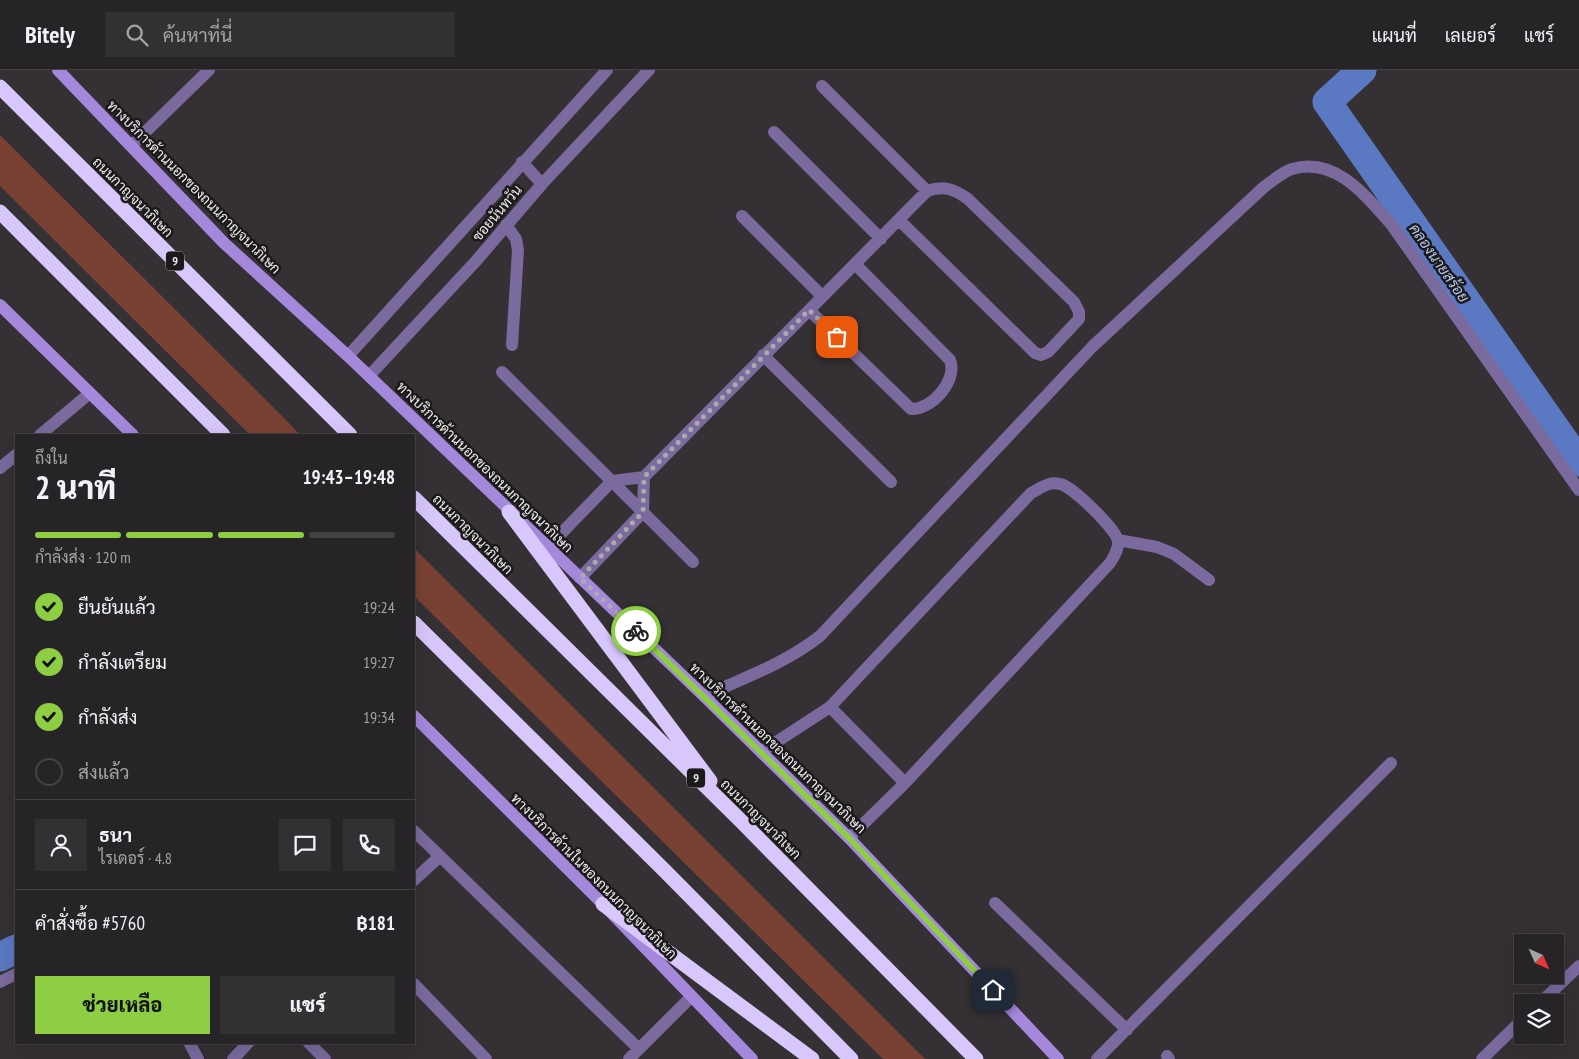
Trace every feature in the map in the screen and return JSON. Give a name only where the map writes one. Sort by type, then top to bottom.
[{"type":"highway","name":"ถนนกาญจนาภิเษก","points":[[0,87],[349,434]]},
{"type":"highway","points":[[0,212],[222,434]]},
{"type":"highway","name":"ถนนกาญจนาภิเษก","points":[[415,499],[741,822],[976,1059]]},
{"type":"highway","points":[[509,512],[741,822]]},
{"type":"highway","points":[[415,624],[665,871],[851,1059]]},
{"type":"highway","points":[[603,904],[812,1059]]},
{"type":"main road","name":"ทางบริการด้านนอกของถนนกาญจนาภิเษก","points":[[58,70],[224,243],[348,356],[509,512],[704,696],[849,838],[1058,1059]]},
{"type":"main road","points":[[0,305],[131,434]]},
{"type":"main road","name":"ทางบริการด้านในของถนนกาญจนาภิเษก","points":[[415,717],[603,904],[752,1059]]},
{"type":"street","points":[[131,146],[209,70]]},
{"type":"street","name":"ซอยนันทวัน","points":[[348,356],[607,70]]},
{"type":"street","name":"ซอยนันทวัน","points":[[369,376],[476,262],[542,184],[649,70]]},
{"type":"street","points":[[822,86],[927,191]]},
{"type":"street","points":[[774,132],[881,239]]},
{"type":"street","points":[[522,162],[542,184]]},
{"type":"street","points":[[704,696],[778,663],[802,650],[820,636],[1092,347],[1265,186],[1291,170],[1315,166],[1340,175],[1364,194],[1391,224],[1579,490]]},
{"type":"street","points":[[548,547],[612,481],[644,477],[927,191],[945,187],[957,191],[968,199],[1074,302],[1079,312],[1076,323],[1048,352],[1041,355],[1035,353],[899,220]]},
{"type":"street","points":[[742,216],[822,296]]},
{"type":"street","points":[[506,225],[516,238],[518,250],[512,345]]},
{"type":"street","points":[[809,310],[911,409],[923,407],[940,394],[951,377],[953,368],[950,360],[855,264]]},
{"type":"street","points":[[763,355],[891,482]]},
{"type":"street","points":[[502,372],[693,562]]},
{"type":"street","points":[[41,434],[90,393]]},
{"type":"street","points":[[0,468],[15,456]]},
{"type":"street","points":[[580,578],[643,512],[644,477]]},
{"type":"street","points":[[761,752],[830,707],[1031,493],[1049,484],[1061,484],[1071,488],[1113,530],[1118,540],[1117,550],[1110,562],[905,783],[849,838]]},
{"type":"street","points":[[1118,540],[1157,547],[1174,554],[1209,580]]},
{"type":"street","points":[[830,707],[905,783]]},
{"type":"street","points":[[1097,1059],[1391,763]]},
{"type":"street","points":[[415,833],[638,1049]]},
{"type":"street","points":[[415,879],[438,857]]},
{"type":"street","points":[[995,903],[1127,1030]]},
{"type":"street","points":[[1549,994],[1579,966]]},
{"type":"street","points":[[0,982],[15,974]]},
{"type":"street","points":[[415,985],[486,1059]]},
{"type":"street","points":[[628,1059],[691,997]]},
{"type":"street","points":[[1482,1059],[1514,1028]]},
{"type":"street","points":[[190,1044],[198,1059]]},
{"type":"street","points":[[232,1059],[248,1044]]},
{"type":"street","points":[[310,1044],[325,1059]]},
{"type":"shaded area","points":[[0,135],[299,434],[249,434],[0,186]]},
{"type":"shaded area","points":[[415,549],[925,1059],[883,1059],[415,597]]},
{"type":"waterway","name":"คลองนายสร้อย","points":[[1362,70],[1327,102],[1579,462]]},
{"type":"waterway","points":[[0,957],[15,950]]},
{"type":"way so far","points":[[636,631],[580,578],[643,512],[644,477],[809,310],[837,337]]},
{"type":"route","points":[[636,631],[849,838],[993,990]]}]
